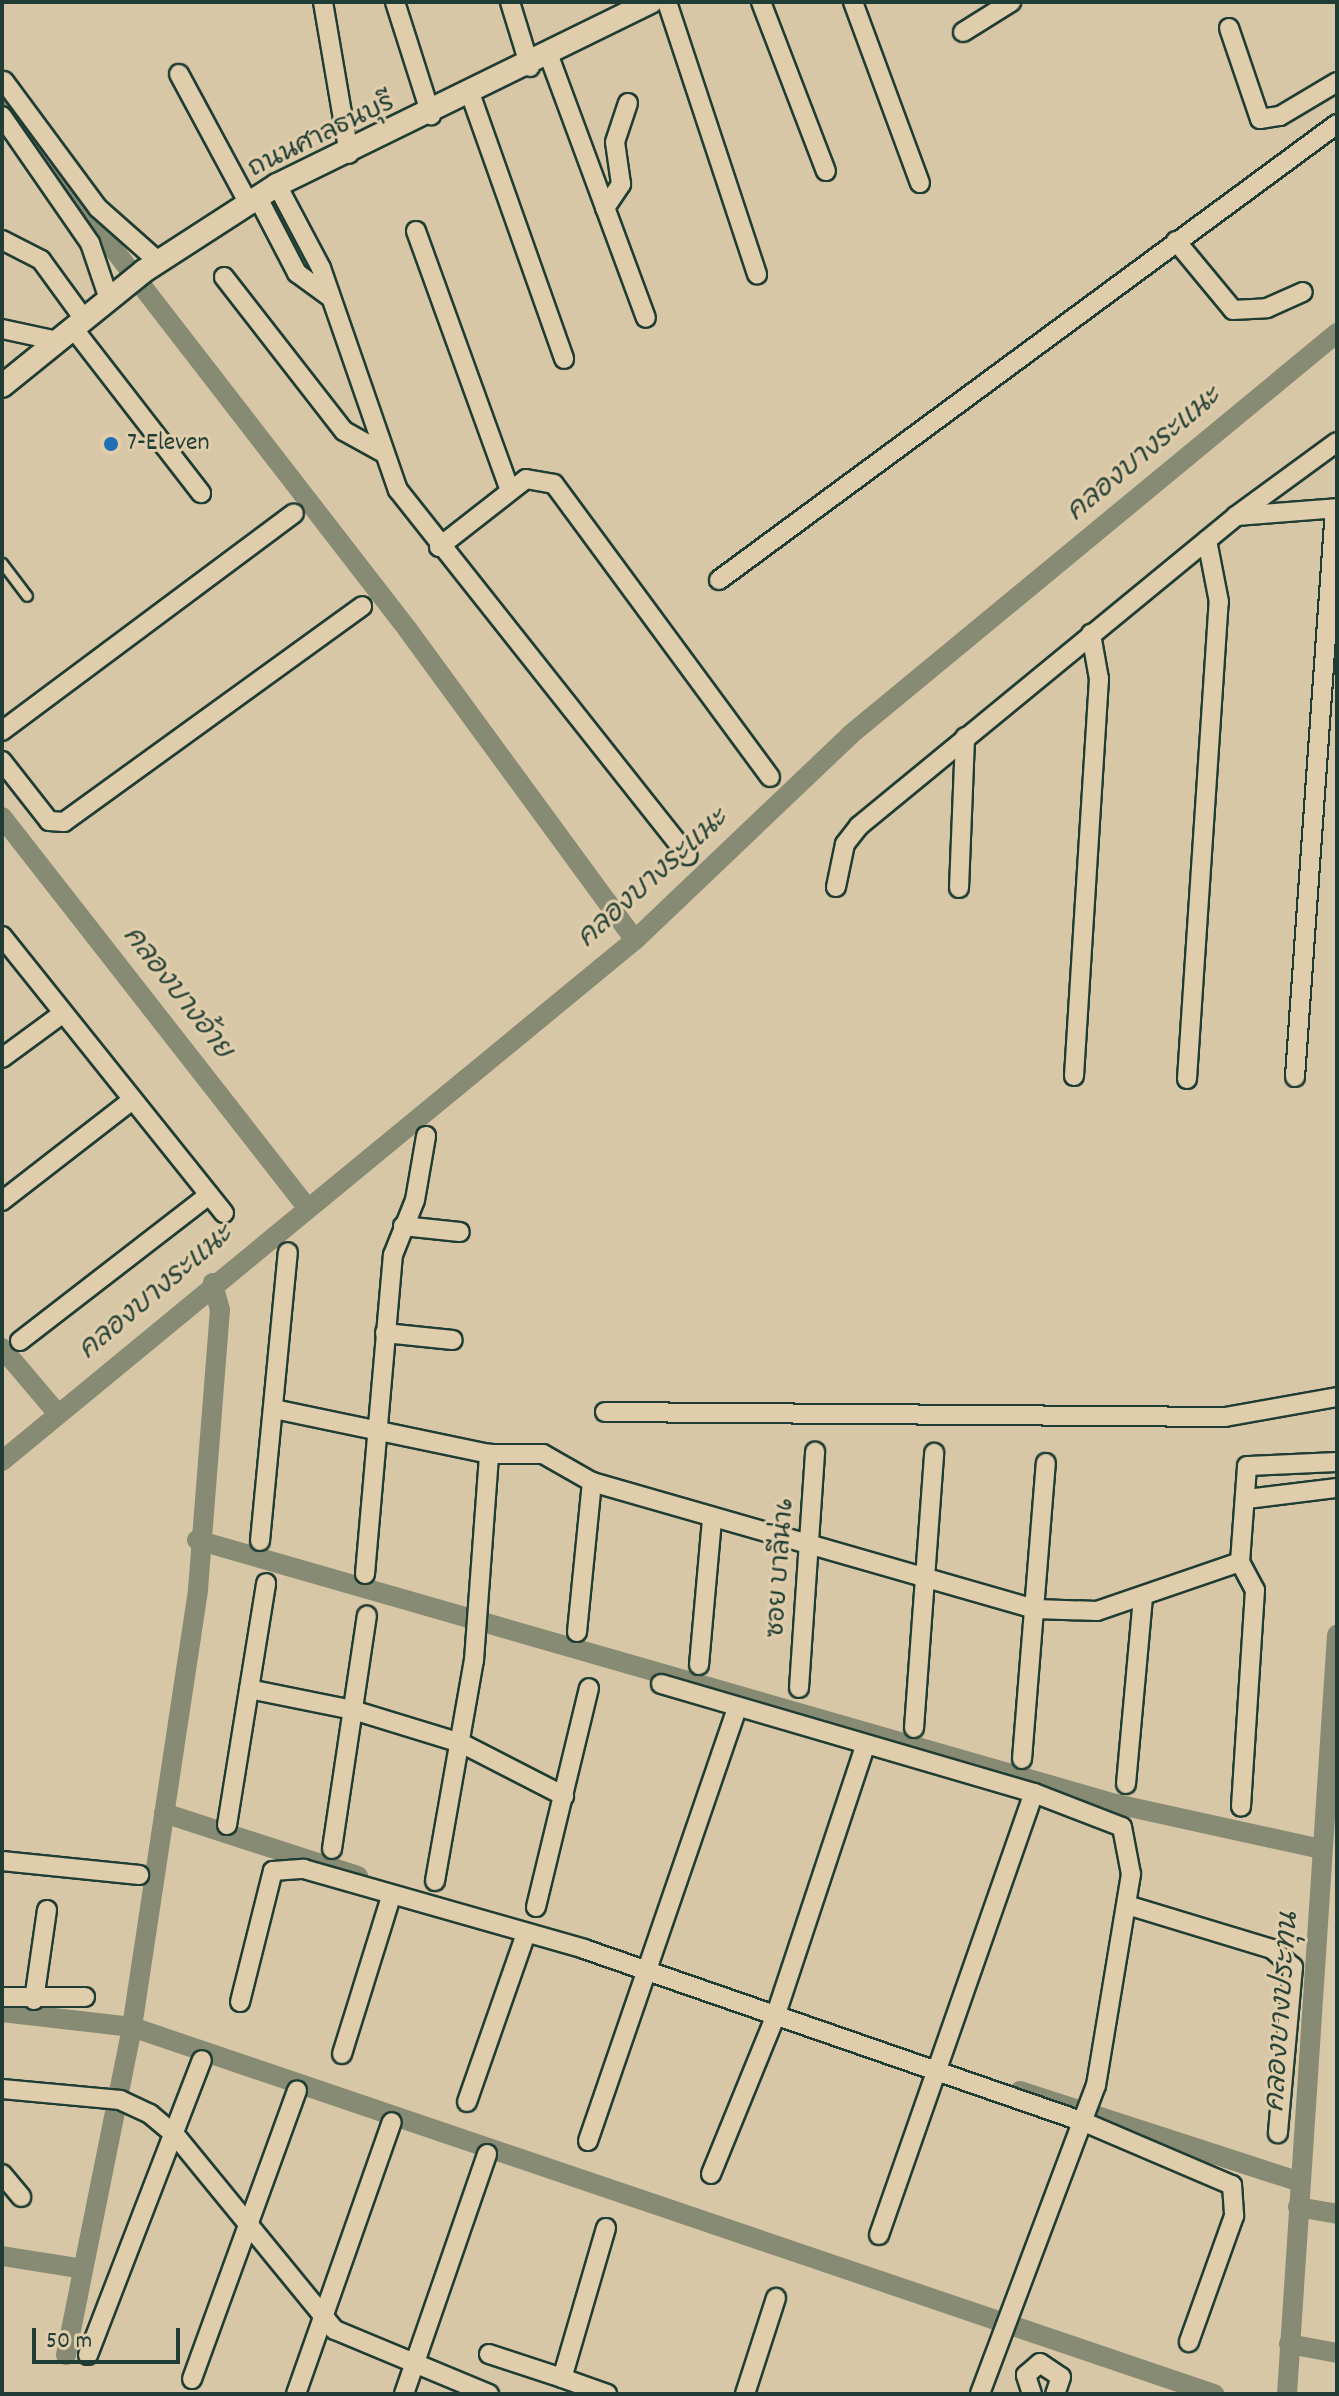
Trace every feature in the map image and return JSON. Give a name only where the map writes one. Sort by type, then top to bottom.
[{"type":"street","points":[[323,2],[349,154]]},
{"type":"street","points":[[395,2],[431,115]]},
{"type":"street","points":[[510,2],[605,208],[646,318]]},
{"type":"street","name":"ถนนศาลธนบุรี","points":[[8,376],[151,266],[277,185],[349,154],[470,93],[540,62],[651,2]]},
{"type":"street","points":[[667,2],[757,274]]},
{"type":"street","points":[[761,2],[826,171]]},
{"type":"street","points":[[853,2],[920,183]]},
{"type":"street","points":[[963,32],[1011,2]]},
{"type":"street","points":[[1229,28],[1260,119],[1280,116],[1337,82]]},
{"type":"street","points":[[179,74],[297,273],[329,296]]},
{"type":"street","points":[[4,81],[98,208],[151,266]]},
{"type":"street","points":[[470,93],[564,359]]},
{"type":"street","points":[[605,208],[621,184],[615,142],[628,103]]},
{"type":"street","points":[[2,116],[90,243],[117,292]]},
{"type":"street","points":[[719,580],[1337,124]]},
{"type":"street","points":[[277,185],[329,296],[382,452],[439,547],[687,855]]},
{"type":"street","points":[[416,231],[510,490]]},
{"type":"street","points":[[2,240],[41,260],[71,329],[201,493]]},
{"type":"street","points":[[1176,241],[1233,310],[1259,310],[1303,292]]},
{"type":"street","points":[[224,277],[344,431],[382,452]]},
{"type":"street","points":[[2,329],[71,329]]},
{"type":"street","points":[[836,887],[849,836],[1236,516],[1337,442]]},
{"type":"street","points":[[439,547],[510,490],[540,477],[554,484],[770,777]]},
{"type":"street","points":[[1236,516],[1336,509],[1295,1077]]},
{"type":"street","points":[[2,731],[294,513]]},
{"type":"street","points":[[1187,1079],[1219,602],[1207,540]]},
{"type":"street","points":[[2,761],[49,821],[64,822],[362,606]]},
{"type":"street","points":[[1074,1076],[1099,679],[1091,634]]},
{"type":"street","points":[[959,888],[965,737]]},
{"type":"street","points":[[2,936],[224,1213]]},
{"type":"street","points":[[2,1058],[62,1014]]},
{"type":"street","points":[[2,1201],[132,1100]]},
{"type":"street","points":[[365,1574],[385,1333],[403,1226],[419,1186],[426,1136]]},
{"type":"street","points":[[20,1341],[209,1195]]},
{"type":"street","points":[[403,1226],[460,1232]]},
{"type":"street","points":[[260,1541],[288,1252]]},
{"type":"street","points":[[385,1333],[453,1340]]},
{"type":"street","points":[[605,1412],[1225,1417],[1337,1397]]},
{"type":"street","points":[[274,1409],[489,1454],[543,1454],[592,1482],[927,1581],[1035,1609],[1097,1611],[1143,1598],[1240,1562]]},
{"type":"street","name":"ซอย บาลีน่า6","points":[[799,1688],[813,1548],[815,1452]]},
{"type":"street","points":[[914,1728],[934,1453]]},
{"type":"street","points":[[435,1881],[474,1660],[489,1454]]},
{"type":"street","points":[[1022,1759],[1046,1463]]},
{"type":"street","points":[[1241,1807],[1255,1590],[1240,1562],[1247,1466],[1329,1463]]},
{"type":"street","points":[[1290,1490],[1291,1465]]},
{"type":"street","points":[[577,1632],[592,1482]]},
{"type":"street","points":[[1247,1499],[1290,1490],[1328,1489]]},
{"type":"street","points":[[699,1665],[712,1519]]},
{"type":"street","points":[[227,1825],[266,1583]]},
{"type":"street","points":[[1126,1784],[1143,1598]]},
{"type":"street","points":[[332,1849],[367,1616]]},
{"type":"street","points":[[661,1684],[736,1711],[1034,1793],[1122,1827],[1131,1847],[1127,1905],[1084,2122],[983,2393]]},
{"type":"street","points":[[536,1907],[589,1688]]},
{"type":"street","points":[[249,1689],[355,1710],[461,1743],[564,1796]]},
{"type":"street","points":[[588,2141],[736,1711]]},
{"type":"street","points":[[711,2174],[774,2020],[865,1747]]},
{"type":"street","points":[[879,2235],[941,2072],[1034,1793]]},
{"type":"street","points":[[2,1861],[139,1875]]},
{"type":"street","points":[[240,2002],[273,1871],[304,1869],[525,1936],[584,1949],[647,1976],[774,2020],[941,2072],[1084,2122],[1232,2185],[1234,2216],[1189,2342]]},
{"type":"street","points":[[342,2054],[391,1897]]},
{"type":"street","points":[[1127,1905],[1272,1949],[1293,1967],[1278,2133]]},
{"type":"street","points":[[34,2000],[47,1910]]},
{"type":"street","points":[[467,2102],[525,1936]]},
{"type":"street","points":[[2,1997],[34,2000],[85,1997]]},
{"type":"street","points":[[88,2355],[176,2136],[202,2060]]},
{"type":"street","points":[[2,2089],[120,2100],[176,2136],[251,2224],[323,2318],[413,2367],[489,2394]]},
{"type":"street","points":[[192,2379],[297,2091]]},
{"type":"street","points":[[296,2394],[392,2122]]},
{"type":"street","points":[[404,2394],[487,2154]]},
{"type":"street","points":[[2,2174],[21,2197]]},
{"type":"street","points":[[562,2378],[606,2228]]},
{"type":"street","points":[[745,2394],[776,2298]]},
{"type":"street","points":[[489,2354],[607,2394]]},
{"type":"street","points":[[1025,2391],[1032,2367],[1049,2364],[1061,2377],[1055,2394]]},
{"type":"lane","points":[[2,563],[27,596]]},
{"type":"waterway","points":[[2,105],[408,630],[635,940]]},
{"type":"waterway","name":"คลองบางระแนะ","points":[[2,1461],[635,940],[850,735],[1337,333]]},
{"type":"waterway","name":"คลองบางอ้าย","points":[[2,817],[307,1207]]},
{"type":"waterway","points":[[66,2355],[132,2027],[198,1589],[220,1310],[213,1283]]},
{"type":"waterway","points":[[2,1348],[58,1414]]},
{"type":"waterway","points":[[197,1540],[1116,1804],[1321,1849]]},
{"type":"waterway","name":"คลองบางประทุน","points":[[1287,2394],[1337,1635]]},
{"type":"waterway","points":[[164,1813],[358,1876]]},
{"type":"waterway","points":[[2,2012],[132,2027],[1214,2394]]},
{"type":"waterway","points":[[1020,2091],[1300,2182]]},
{"type":"waterway","points":[[1298,2207],[1337,2214]]},
{"type":"waterway","points":[[2,2256],[83,2269]]},
{"type":"waterway","points":[[1289,2344],[1337,2353]]},
{"type":"place","name":"7-Eleven","points":[[111,444]]}]
